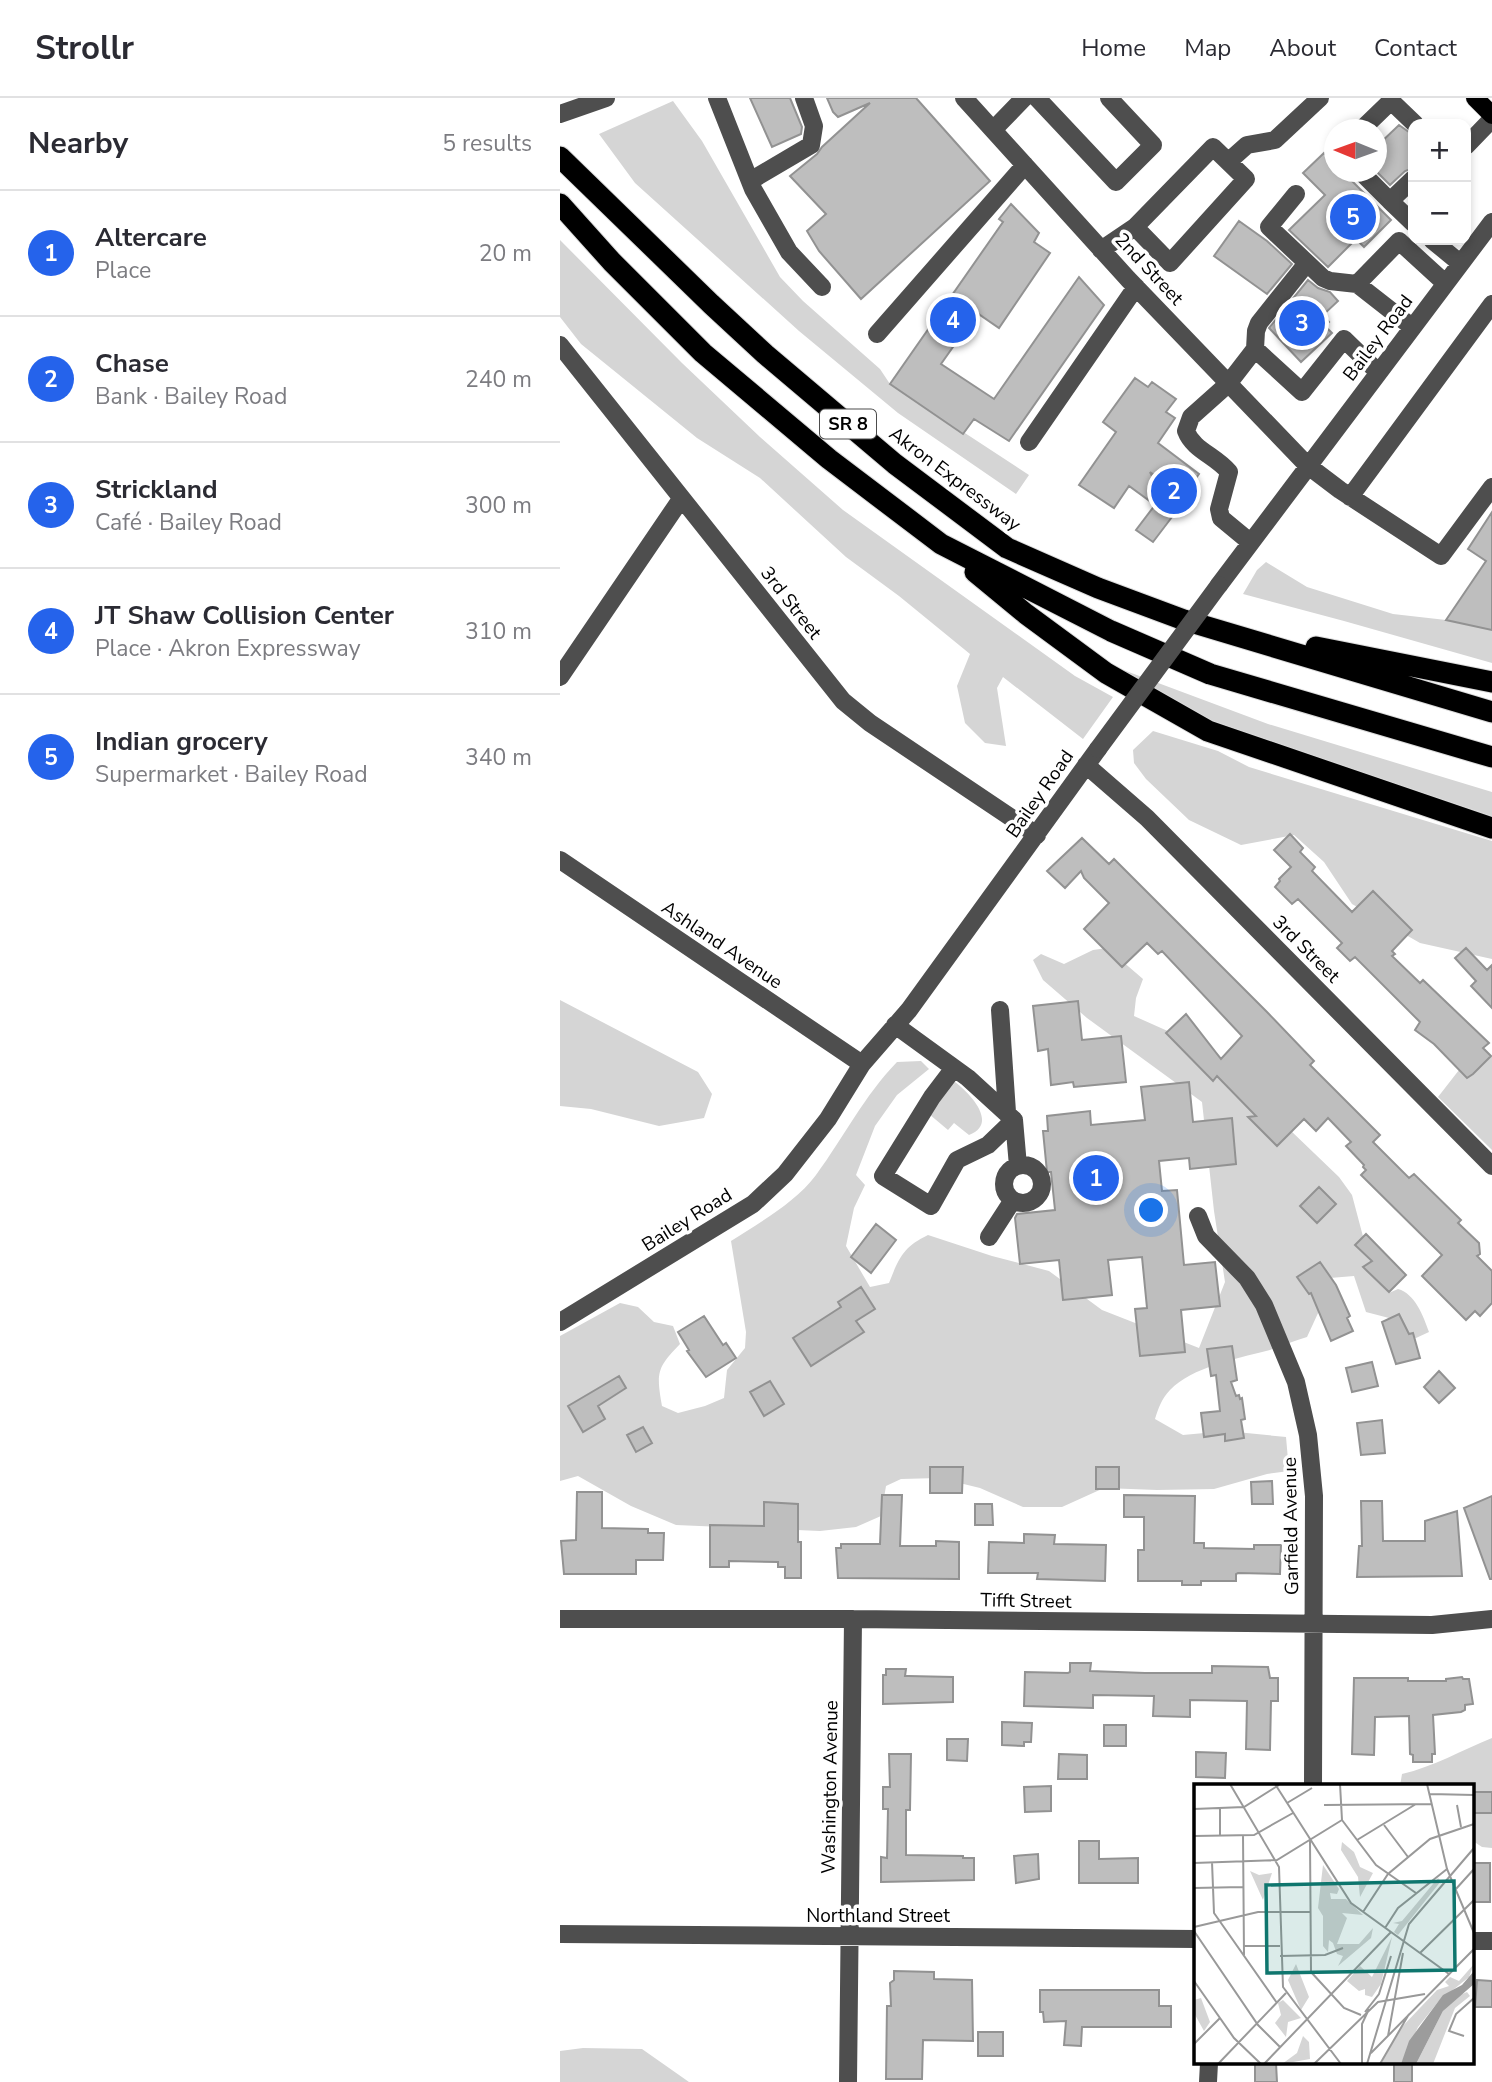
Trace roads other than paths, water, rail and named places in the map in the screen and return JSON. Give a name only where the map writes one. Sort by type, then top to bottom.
[{"type":"highway","name":"Akron Expressway","points":[[560,157],[765,355],[895,464],[1007,548],[1098,588],[1184,620],[1492,712]]},
{"type":"highway","name":"SR 8","points":[[560,204],[612,262],[703,353],[829,459],[941,544],[1111,631],[1210,674],[1492,757]]},
{"type":"highway","points":[[941,544],[1026,614],[1106,673],[1208,731],[1492,828]]},
{"type":"highway","points":[[1184,620],[1492,682]]},
{"type":"main road","points":[[1475,98],[1492,117]]},
{"type":"street","points":[[560,114],[606,98]]},
{"type":"street","points":[[717,98],[750,181],[789,252],[822,287]]},
{"type":"street","points":[[750,181],[811,145],[814,126],[804,98]]},
{"type":"street","name":"2nd Street","points":[[964,98],[1101,250],[1307,466],[1441,556],[1492,487]]},
{"type":"street","points":[[993,130],[1024,98]]},
{"type":"street","points":[[1037,98],[1116,182],[1153,145],[1109,98]]},
{"type":"street","points":[[1229,161],[1247,145],[1275,140],[1320,98]]},
{"type":"street","points":[[1372,119],[1392,99],[1410,119]]},
{"type":"street","points":[[1471,140],[1492,117]]},
{"type":"street","points":[[1101,250],[1135,227],[1213,147],[1246,179],[1170,263],[1135,227]]},
{"type":"street","points":[[877,334],[1025,165]]},
{"type":"street","points":[[1371,182],[1408,218]]},
{"type":"street","points":[[1390,201],[1410,182]]},
{"type":"street","points":[[1296,194],[1269,227],[1322,278],[1357,284],[1412,327]]},
{"type":"street","name":"Bailey Road","points":[[560,1322],[717,1227],[762,1197],[785,1174],[828,1119],[862,1064],[895,1025],[1250,542],[1492,222]]},
{"type":"street","points":[[1357,284],[1399,241],[1445,283]]},
{"type":"street","points":[[1438,245],[1460,263]]},
{"type":"street","points":[[1250,542],[1221,518],[1219,509],[1229,472],[1190,441],[1186,431],[1191,417],[1228,384],[1255,349],[1259,323],[1307,263]]},
{"type":"street","points":[[1029,442],[1136,287]]},
{"type":"street","points":[[1350,497],[1492,304]]},
{"type":"street","points":[[1255,349],[1302,392],[1344,339],[1378,372]]},
{"type":"street","name":"3rd Street","points":[[560,345],[843,701],[870,723],[1037,835]]},
{"type":"street","points":[[560,677],[681,499]]},
{"type":"street","name":"3rd Street","points":[[1086,765],[1145,817],[1492,1167]]},
{"type":"street","name":"Ashland Avenue","points":[[560,860],[862,1064]]},
{"type":"street","points":[[1000,1010],[1018,1166]]},
{"type":"street","points":[[895,1025],[954,1068],[1011,1116]]},
{"type":"street","points":[[954,1068],[932,1097],[883,1176],[931,1206],[957,1160],[988,1145],[1011,1116]]},
{"type":"street","points":[[1018,1166],[1030,1166],[1035,1170],[1042,1186],[1031,1201],[1025,1203],[1013,1200],[1005,1190],[1005,1177],[1018,1166]]},
{"type":"street","points":[[989,1237],[1013,1200]]},
{"type":"street","name":"Garfield Avenue","points":[[1198,1216],[1206,1236],[1247,1278],[1264,1305],[1296,1382],[1308,1435],[1314,1496],[1313,1784]]},
{"type":"street","name":"Tifft Street","points":[[560,1619],[1441,1625],[1492,1619]]},
{"type":"street","name":"Washington Avenue","points":[[848,2082],[853,1619]]},
{"type":"street","name":"Northland Street","points":[[560,1934],[1194,1939]]},
{"type":"street","points":[[1474,1941],[1492,1941]]},
{"type":"street","points":[[1208,2082],[1209,2064]]},
{"type":"place","name":"Indian grocery","points":[[1353,217]]},
{"type":"place","name":"JT Shaw Collision Center","points":[[953,320]]},
{"type":"place","name":"Strickland","points":[[1302,323]]},
{"type":"place","name":"Chase","points":[[1174,491]]},
{"type":"place","name":"Altercare","points":[[1096,1178]]}]
